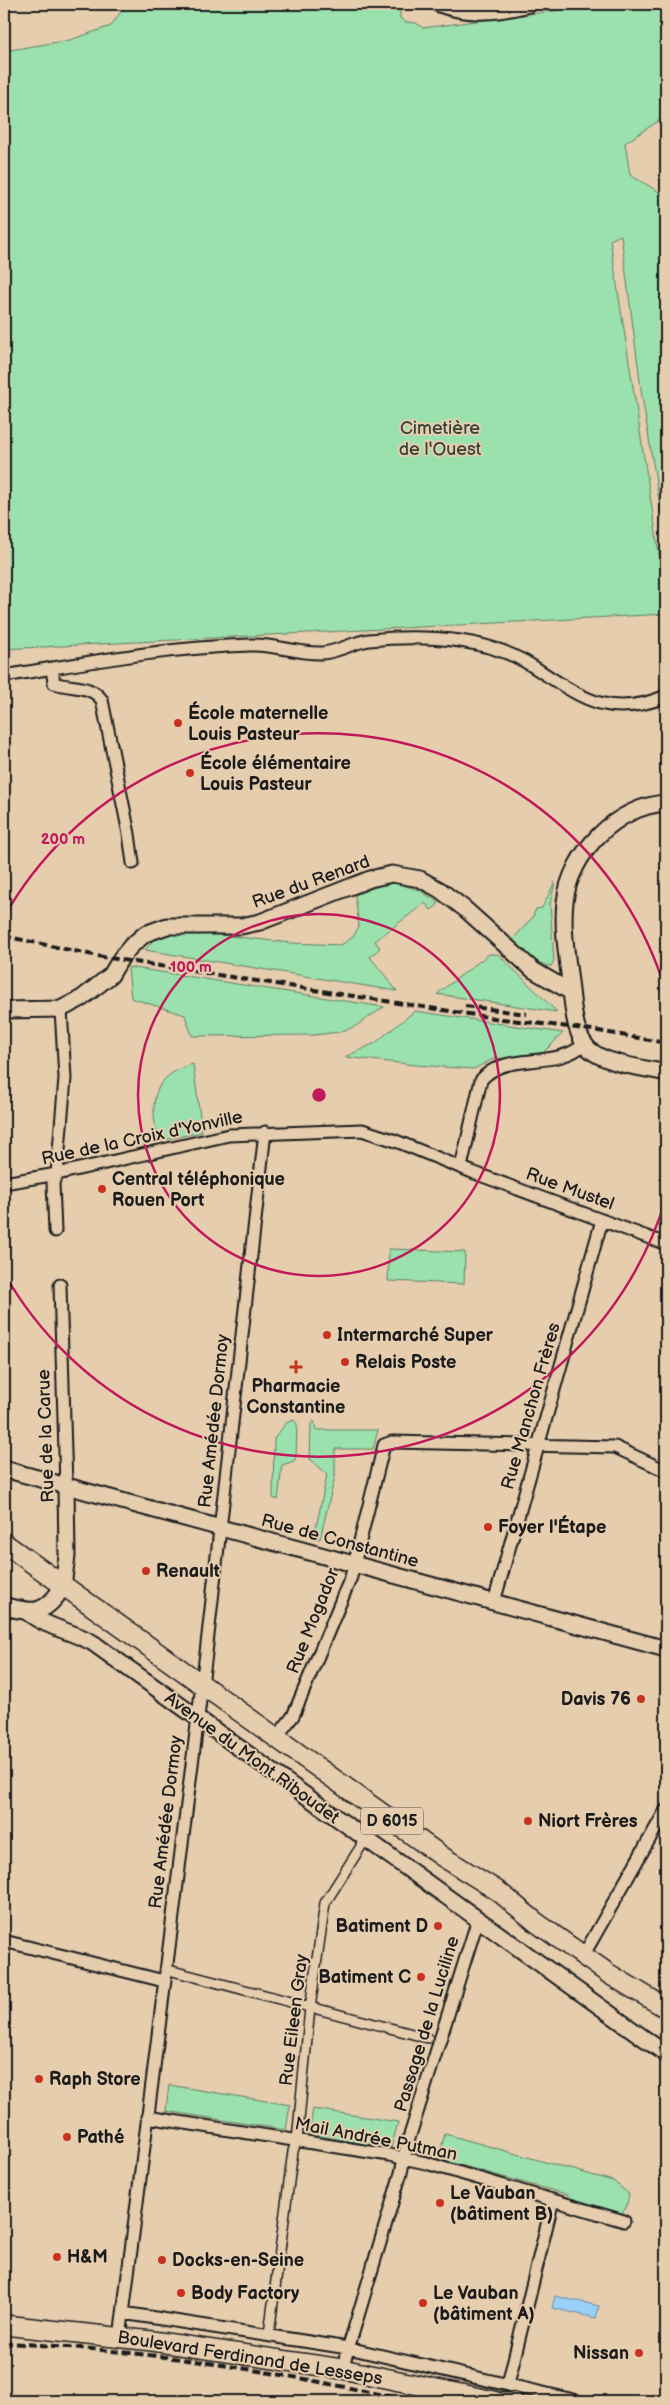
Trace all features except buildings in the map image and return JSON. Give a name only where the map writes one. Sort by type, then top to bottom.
[{"type":"main road","name":"Avenue du Mont Riboudet","points":[[4,1543],[443,1857],[498,1891],[537,1923],[583,1956],[666,2008]]},
{"type":"main road","name":"Avenue du Mont Riboudet","points":[[4,1606],[28,1612],[46,1607],[54,1600],[63,1586]]},
{"type":"main road","name":"Boulevard Ferdinand de Lesseps","points":[[4,2325],[120,2338],[342,2370],[494,2401]]},
{"type":"street","points":[[439,4],[457,10],[481,12],[529,4]]},
{"type":"street","points":[[461,4],[481,12]]},
{"type":"street","points":[[4,676],[156,651],[268,645],[301,653],[320,653],[334,652],[369,640],[433,638],[460,641],[502,652],[524,661],[561,686],[592,702],[637,705],[666,696]]},
{"type":"street","points":[[52,668],[54,683],[66,687],[85,687],[96,692],[102,700],[133,862]]},
{"type":"street","points":[[666,803],[651,804],[636,810],[614,823],[597,838],[583,855],[572,877],[565,901],[564,920],[576,1023],[584,1044],[598,1056],[666,1073]]},
{"type":"street","name":"Rue du Renard","points":[[4,1010],[60,1009],[82,998],[111,975],[121,958],[144,934],[167,926],[241,926],[260,922],[370,879],[392,874],[420,879],[440,890],[466,909],[533,970],[572,992]]},
{"type":"street","points":[[55,1231],[53,1183],[57,1174],[65,1078],[60,1009]]},
{"type":"street","points":[[461,1167],[481,1080],[486,1073],[500,1066],[565,1055],[576,1051],[584,1044]]},
{"type":"street","name":"Rue de la Croix d'Yonville","points":[[4,1183],[57,1174],[212,1138],[264,1132],[362,1130],[396,1141],[461,1167]]},
{"type":"street","name":"Rue Amédée Dormoy","points":[[120,2338],[220,1528],[264,1132]]},
{"type":"street","name":"Rue Mustel","points":[[461,1167],[666,1244]]},
{"type":"street","name":"Rue Manchon Frères","points":[[494,1602],[602,1220]]},
{"type":"street","name":"Rue de la Carue","points":[[60,1285],[67,1556],[63,1586]]},
{"type":"street","name":"Rue Mogador","points":[[276,1738],[293,1716],[354,1564],[384,1445],[392,1442],[537,1446]]},
{"type":"street","points":[[537,1446],[615,1447],[666,1471]]},
{"type":"street","name":"Rue de Constantine","points":[[4,1469],[666,1650]]},
{"type":"street","name":"Avenue du Mont Riboudet","points":[[28,1612],[43,1624],[78,1635],[93,1643],[365,1840],[666,2054]]},
{"type":"street","points":[[583,1956],[666,1810]]},
{"type":"street","name":"Rue Eileen Gray","points":[[269,2334],[293,2150],[297,2140],[310,2008],[325,1903],[365,1840]]},
{"type":"street","name":"Passage de la Luciline","points":[[342,2370],[404,2159],[478,1919]]},
{"type":"street","points":[[4,1942],[164,1981]]},
{"type":"street","points":[[165,1968],[428,2038]]},
{"type":"street","name":"Mail Andrée Putman","points":[[147,2117],[404,2159],[624,2221]]},
{"type":"street","points":[[508,2384],[554,2200]]},
{"type":"street","name":"Boulevard Ferdinand de Lesseps","points":[[123,2313],[269,2334],[348,2348],[578,2401]]},
{"type":"street","points":[[498,2401],[515,2401]]},
{"type":"green space","name":"Cimetière de l'Ouest","points":[[126,4],[369,4],[389,6],[407,4],[400,11],[400,18],[405,22],[416,23],[423,28],[560,10],[580,4],[666,4],[666,116],[625,143],[630,175],[666,196],[666,542],[642,396],[621,235],[610,240],[666,598],[666,614],[4,649],[4,51],[70,40],[111,26]]},
{"type":"green space","points":[[555,882],[550,904],[554,961],[551,966],[535,960],[513,939],[532,918],[536,909],[542,908]]},
{"type":"green space","points":[[396,883],[419,890],[438,902],[438,905],[431,910],[425,903],[375,941],[380,948],[370,957],[397,991],[145,950],[159,937],[176,930],[291,943],[341,945],[353,937],[359,926],[355,895],[383,884]]},
{"type":"green space","points":[[489,954],[497,954],[501,957],[557,1012],[437,994]]},
{"type":"green space","points":[[128,967],[384,1007],[354,1027],[339,1032],[314,1035],[192,1036],[185,1015],[131,998]]},
{"type":"green space","points":[[415,1011],[563,1033],[541,1055],[493,1059],[474,1069],[345,1057],[375,1043]]},
{"type":"green space","points":[[193,1064],[202,1132],[158,1141],[154,1114],[156,1093],[168,1076],[179,1069]]},
{"type":"green space","points":[[389,1249],[465,1252],[464,1284],[388,1281]]},
{"type":"green space","points":[[294,1420],[297,1424],[296,1457],[294,1461],[282,1465],[278,1500],[273,1498],[274,1439],[286,1423]]},
{"type":"green space","points":[[314,1421],[316,1430],[378,1430],[373,1449],[335,1449],[335,1476],[320,1539],[315,1538],[315,1533],[327,1474],[310,1459],[311,1424]]},
{"type":"green space","points":[[169,2085],[290,2105],[286,2130],[166,2111]]},
{"type":"green space","points":[[313,2109],[398,2122],[391,2148],[309,2134]]},
{"type":"green space","points":[[445,2134],[613,2181],[629,2194],[626,2208],[620,2215],[568,2199],[569,2195],[438,2159]]},
{"type":"water","points":[[555,2296],[599,2306],[596,2318],[552,2308]]},
{"type":"railway","points":[[4,936],[103,957],[494,1018],[593,1030],[666,1043]]},
{"type":"railway","points":[[465,1006],[527,1014]]},
{"type":"railway","points":[[4,2343],[106,2350],[208,2363],[310,2380],[410,2401]]},
{"type":"place","name":"École maternelle Louis Pasteur","points":[[178,723]]},
{"type":"place","name":"École élémentaire Louis Pasteur","points":[[190,773]]},
{"type":"place","name":"Central téléphonique Rouen Port","points":[[102,1189]]},
{"type":"place","name":"Intermarché Super","points":[[327,1335]]},
{"type":"place","name":"Relais Poste","points":[[345,1362]]},
{"type":"place","name":"Pharmacie Constantine","points":[[296,1367]]},
{"type":"place","name":"Foyer l'Étape","points":[[488,1527]]},
{"type":"place","name":"Renault","points":[[146,1571]]},
{"type":"place","name":"Davis 76","points":[[641,1699]]},
{"type":"place","name":"Niort Frères","points":[[528,1821]]},
{"type":"place","name":"Batiment D","points":[[438,1926]]},
{"type":"place","name":"Batiment C","points":[[421,1977]]},
{"type":"place","name":"Raph Store","points":[[39,2079]]},
{"type":"place","name":"Pathé","points":[[67,2137]]},
{"type":"place","name":"Le Vauban (bâtiment B)","points":[[440,2203]]},
{"type":"place","name":"H&M","points":[[57,2257]]},
{"type":"place","name":"Docks-en-Seine","points":[[162,2260]]},
{"type":"place","name":"Body Factory","points":[[181,2293]]},
{"type":"place","name":"Le Vauban (bâtiment A)","points":[[423,2303]]},
{"type":"place","name":"Nissan","points":[[639,2353]]}]
